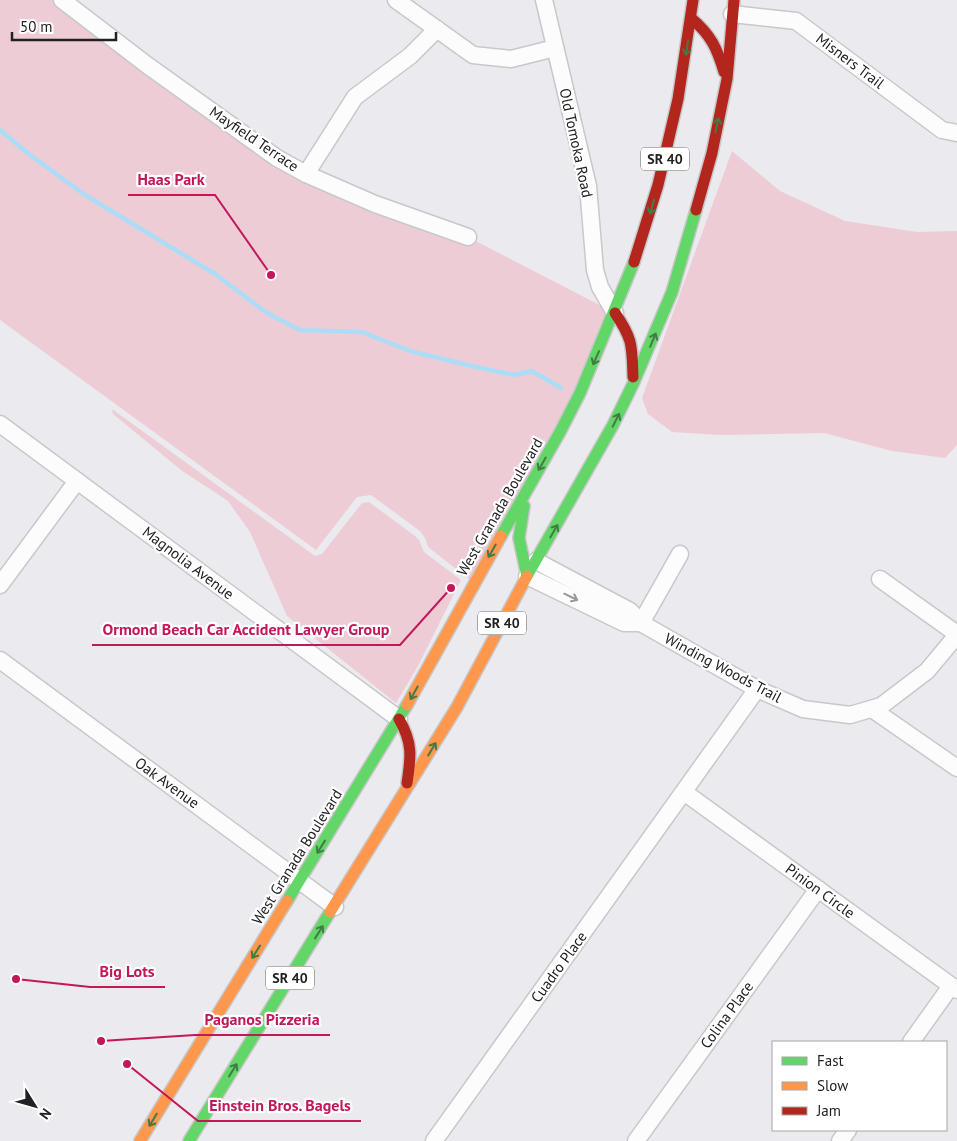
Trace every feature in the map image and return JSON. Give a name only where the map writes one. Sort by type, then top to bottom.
[{"type":"main road","name":"West Granada Boulevard","points":[[140,1141],[399,720],[580,393],[615,313],[646,229],[678,99],[693,0]]},
{"type":"main road","points":[[721,0],[733,7]]},
{"type":"main road","name":"SR 40","points":[[189,1141],[457,708],[527,576],[601,447],[634,384],[672,292],[688,244],[712,153],[727,79],[733,7]]},
{"type":"main road","points":[[691,18],[706,30],[715,42],[727,79]]},
{"type":"main road","points":[[615,313],[627,330],[632,345],[634,384]]},
{"type":"main road","points":[[525,494],[519,538],[527,576]]},
{"type":"main road","points":[[399,720],[407,732],[412,748],[406,790]]},
{"type":"street","name":"Mayfield Terrace","points":[[62,0],[147,65],[277,158],[306,174],[375,204],[468,237]]},
{"type":"street","points":[[396,0],[473,56],[510,59],[554,48]]},
{"type":"street","name":"Old Tomoka Road","points":[[544,0],[588,186],[594,270],[600,287],[615,313]]},
{"type":"street","name":"Misners Trail","points":[[733,7],[796,22],[942,130],[957,133]]},
{"type":"street","points":[[306,174],[355,97],[410,56],[437,29]]},
{"type":"street","name":"Magnolia Avenue","points":[[0,424],[399,720]]},
{"type":"street","points":[[0,585],[77,481]]},
{"type":"street","points":[[640,623],[680,554]]},
{"type":"street","name":"Winding Woods Trail","points":[[536,561],[630,611],[640,623],[757,689],[803,708],[850,715],[881,706],[927,671],[957,634]]},
{"type":"street","name":"Winding Woods Trail","points":[[527,576],[624,623],[640,623]]},
{"type":"street","points":[[880,579],[957,634]]},
{"type":"street","name":"Oak Avenue","points":[[0,660],[335,907]]},
{"type":"street","name":"Cuadro Place","points":[[434,1141],[757,689]]},
{"type":"street","points":[[872,709],[957,768]]},
{"type":"street","name":"Pinion Circle","points":[[684,792],[954,988]]},
{"type":"street","name":"Colina Place","points":[[636,1141],[818,889]]},
{"type":"street","points":[[912,1041],[954,988]]},
{"type":"shaded area","points":[[0,0],[62,0],[277,158],[468,237],[615,313],[474,583],[428,547],[420,531],[371,495],[357,497],[316,550],[0,320]]},
{"type":"shaded area","points":[[732,151],[780,191],[845,221],[917,232],[957,231],[957,445],[945,458],[892,451],[824,433],[720,435],[672,432],[648,414],[642,398]]},
{"type":"shaded area","points":[[112,409],[315,556],[322,554],[362,503],[369,502],[415,536],[419,540],[424,552],[461,580],[418,666],[396,703],[287,616],[250,532],[228,501],[181,470],[113,414]]},
{"type":"waterway","points":[[0,130],[30,155],[85,195],[215,274],[267,313],[300,330],[362,332],[410,351],[472,366],[514,375],[532,371],[561,388]]},
{"type":"traffic: fast","points":[[527,576],[613,425],[633,384],[672,292],[696,210]]},
{"type":"traffic: fast","points":[[501,536],[580,393],[634,262]]},
{"type":"traffic: fast","points":[[524,506],[519,538],[527,576]]},
{"type":"traffic: fast","points":[[287,901],[407,705]]},
{"type":"traffic: fast","points":[[189,1141],[330,912]]},
{"type":"traffic: slow","points":[[407,705],[501,536]]},
{"type":"traffic: slow","points":[[330,912],[457,707],[527,576]]},
{"type":"traffic: slow","points":[[140,1141],[287,901]]},
{"type":"traffic: jam","points":[[634,262],[658,185],[678,99],[693,0]]},
{"type":"traffic: jam","points":[[696,210],[712,153],[727,79],[734,0]]},
{"type":"traffic: jam","points":[[691,18],[704,30],[712,42],[724,72]]},
{"type":"traffic: jam","points":[[615,313],[630,343],[633,377]]},
{"type":"traffic: jam","points":[[399,719],[407,735],[410,750],[407,783]]},
{"type":"place","name":"Haas Park","points":[[271,275]]},
{"type":"place","name":"Ormond Beach Car Accident Lawyer Group","points":[[451,588]]},
{"type":"place","name":"Big Lots","points":[[16,979]]},
{"type":"place","name":"Paganos Pizzeria","points":[[101,1041]]},
{"type":"place","name":"Einstein Bros. Bagels","points":[[127,1064]]}]
